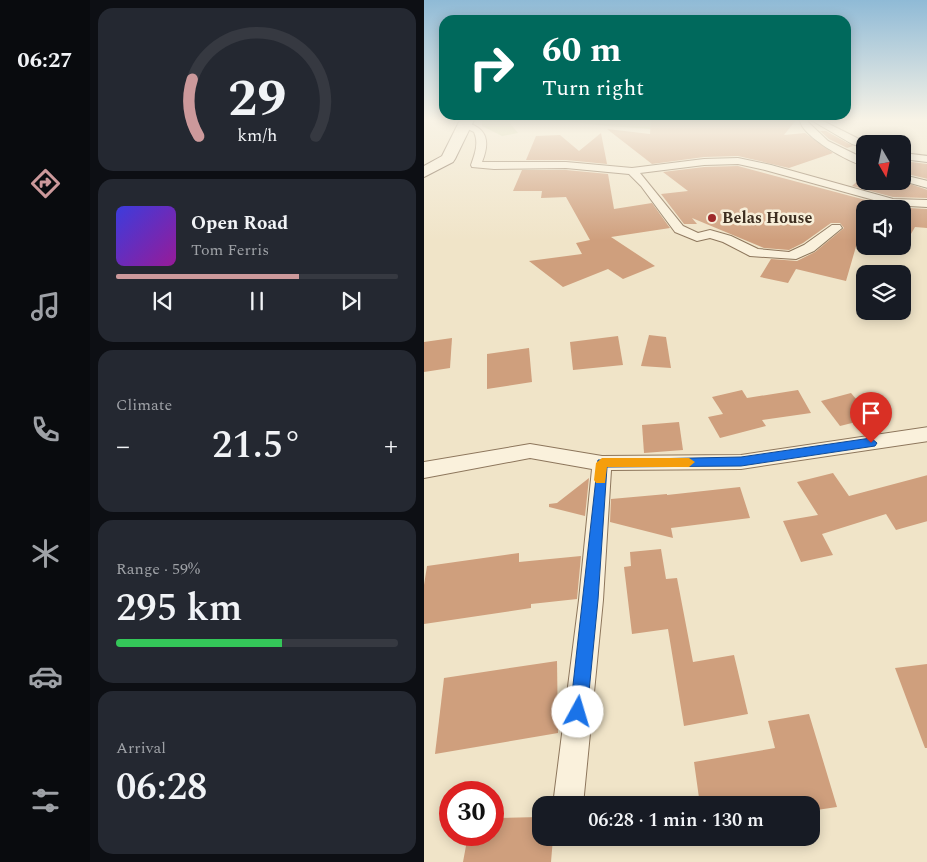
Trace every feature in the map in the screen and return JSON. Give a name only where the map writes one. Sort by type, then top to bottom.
[{"type":"main road","points":[[424,172],[444,160]]},
{"type":"street","points":[[477,160],[476,164],[494,166],[603,167],[632,171],[704,162],[738,161],[766,166],[892,202],[927,204]]},
{"type":"street","points":[[632,171],[645,184],[679,229],[697,237],[710,234],[727,239],[755,252],[791,256],[809,248],[836,228]]},
{"type":"street","points":[[912,181],[927,185]]},
{"type":"street","points":[[424,470],[530,452],[602,463],[741,462],[927,434]]},
{"type":"street","points":[[569,796],[591,600],[602,463]]},
{"type":"building","points":[[568,160],[606,160],[607,164]]},
{"type":"building","points":[[647,160],[680,160],[652,164]]},
{"type":"building","points":[[756,160],[812,160],[789,168]]},
{"type":"building","points":[[912,162],[928,164],[928,179],[912,175]]},
{"type":"building","points":[[738,166],[866,200],[856,200],[856,246],[846,281],[796,269],[788,283],[760,277],[771,259],[797,261],[815,252],[844,228],[840,223],[831,223],[803,243],[789,250],[764,248],[692,218],[697,224],[684,224],[661,194],[688,191],[663,172],[704,167]]},
{"type":"building","points":[[522,170],[566,170],[608,174],[614,209],[652,203],[670,228],[611,237],[655,266],[623,279],[608,269],[563,287],[529,261],[582,254],[576,243],[590,240],[566,197],[541,198],[542,191],[513,191]]},
{"type":"building","points":[[912,185],[928,190],[928,198],[893,197],[867,190],[912,190]]},
{"type":"building","points":[[911,208],[928,209],[928,228],[915,227],[911,234]]},
{"type":"building","points":[[649,335],[666,337],[671,368],[641,366]]},
{"type":"building","points":[[618,336],[623,365],[573,370],[570,342]]},
{"type":"building","points":[[452,338],[450,368],[424,372],[424,342]]},
{"type":"building","points":[[529,348],[532,382],[487,389],[487,354]]},
{"type":"building","points":[[742,390],[747,398],[798,390],[811,413],[762,420],[766,426],[720,438],[708,417],[723,414],[712,397]]},
{"type":"building","points":[[851,393],[872,418],[840,426],[821,401]]},
{"type":"building","points":[[679,422],[683,450],[644,453],[642,425]]},
{"type":"building","points":[[833,473],[849,496],[928,475],[928,521],[896,530],[886,514],[822,534],[833,555],[801,562],[783,521],[818,515],[797,482]]},
{"type":"building","points":[[589,478],[585,516],[549,507],[549,504],[557,503]]},
{"type":"building","points":[[740,487],[750,518],[671,528],[673,538],[610,522],[611,499]]},
{"type":"building","points":[[661,549],[666,579],[677,578],[693,662],[734,655],[748,714],[684,726],[668,629],[632,634],[624,567],[631,566],[630,552]]},
{"type":"building","points":[[519,553],[519,562],[581,556],[577,599],[531,604],[531,608],[424,624],[424,585],[427,566]]},
{"type":"building","points":[[557,661],[558,733],[435,754],[444,678]]},
{"type":"building","points":[[928,664],[928,748],[925,748],[895,668]]},
{"type":"building","points":[[809,714],[837,807],[820,810],[820,796],[699,796],[694,762],[775,748],[768,721]]},
{"type":"building","points":[[532,817],[532,846],[552,846],[551,862],[463,862],[466,846],[504,846],[504,818]]},
{"type":"slow traffic","points":[[600,480],[602,463],[689,462]]},
{"type":"place","name":"Belas House","points":[[712,218]]},
{"type":"route","points":[[578,712],[591,600],[602,463],[741,462],[871,443]]}]
